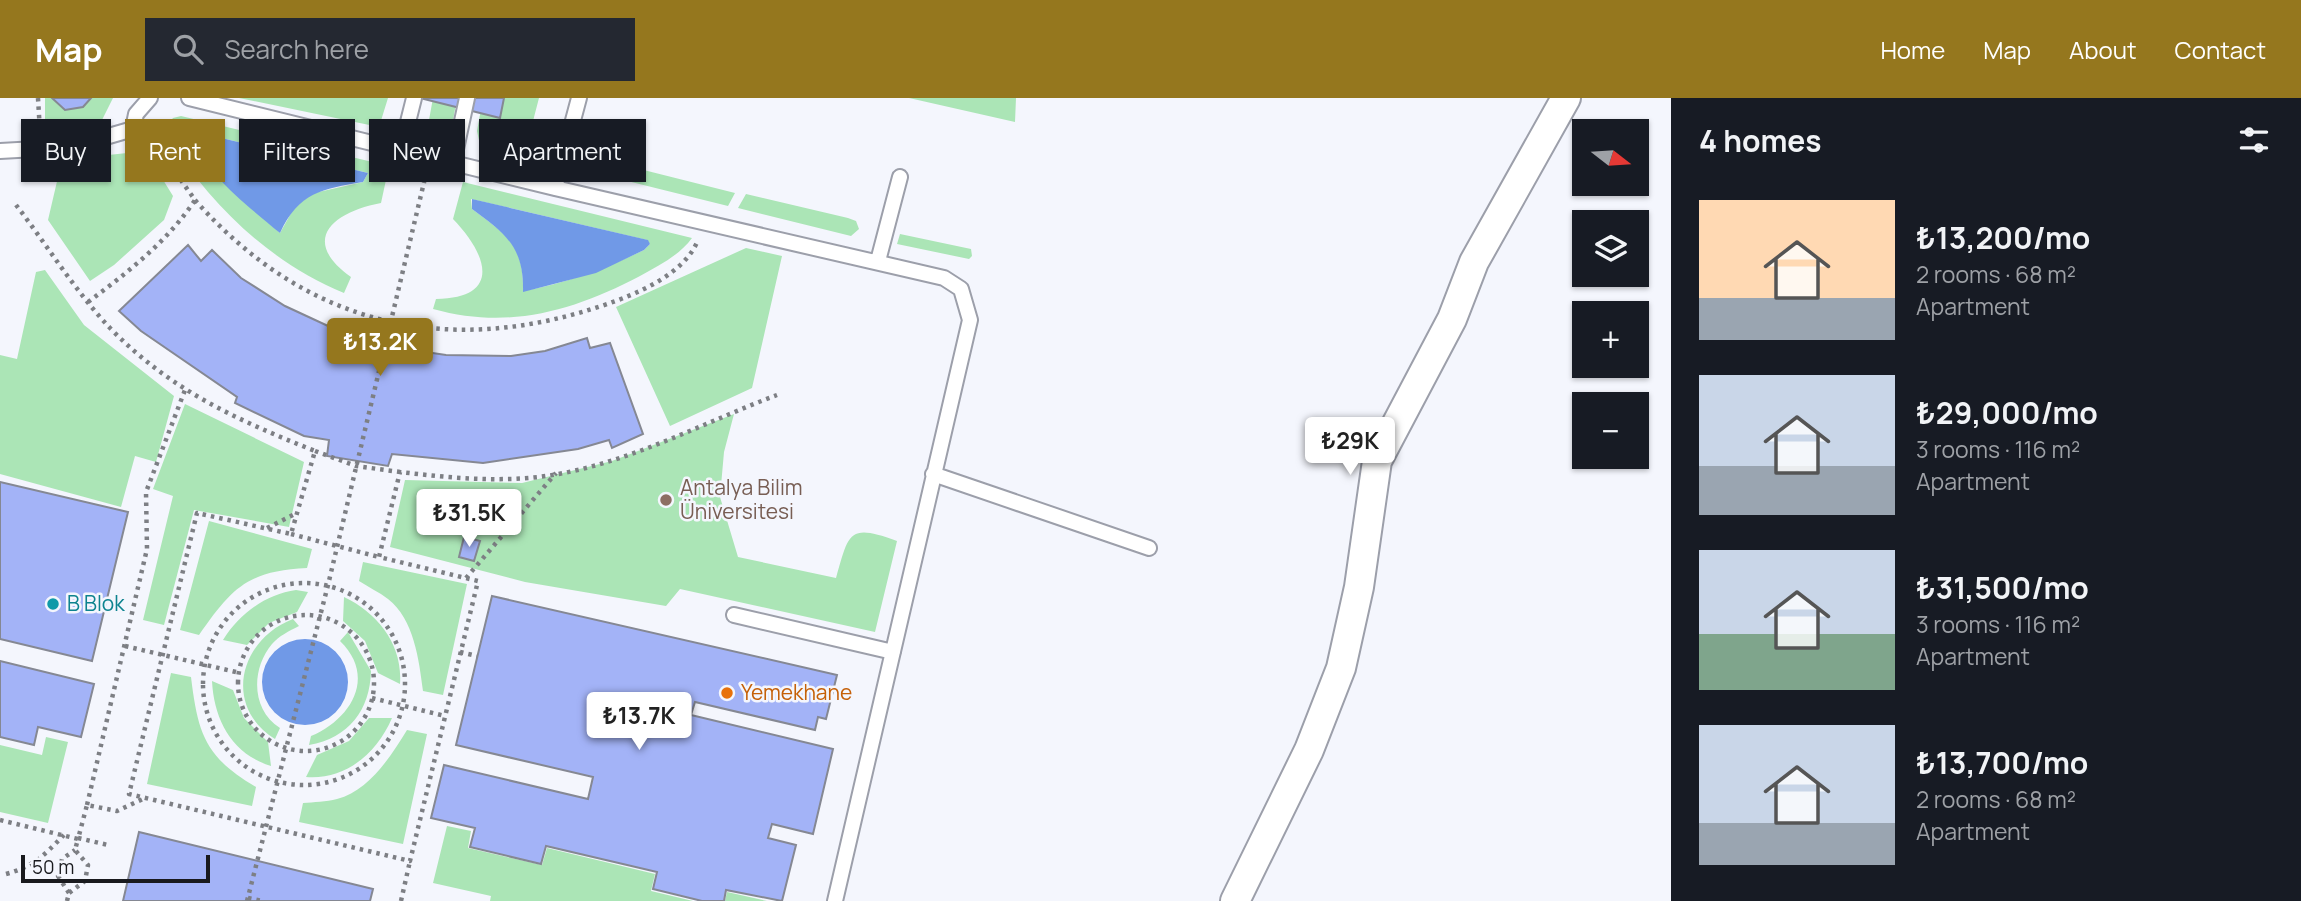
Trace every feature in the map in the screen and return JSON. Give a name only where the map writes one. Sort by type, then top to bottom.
[{"type":"street","points":[[1235,901],[1309,750],[1341,668],[1359,587],[1377,461],[1452,319],[1474,262],[1566,98]]},
{"type":"lane","points":[[0,151],[71,147],[132,129],[136,114],[150,98]]},
{"type":"lane","points":[[189,98],[369,142]]},
{"type":"lane","points":[[409,119],[414,98]]},
{"type":"lane","points":[[462,119],[467,98]]},
{"type":"lane","points":[[555,188],[579,98]]},
{"type":"lane","points":[[465,166],[878,261],[944,278],[961,289],[970,320],[835,901]]},
{"type":"lane","points":[[878,261],[900,177]]},
{"type":"lane","points":[[933,474],[1149,548]]},
{"type":"lane","points":[[734,615],[893,652]]},
{"type":"path","points":[[38,98],[39,119]]},
{"type":"path","points":[[182,182],[222,231],[257,260],[308,293],[349,310],[445,332],[505,329],[570,317],[633,295],[692,256],[704,222]]},
{"type":"path","points":[[263,901],[248,899],[328,585],[424,182]]},
{"type":"path","points":[[88,302],[123,275],[183,219],[195,200]]},
{"type":"path","points":[[16,205],[88,302],[111,328],[185,390],[250,425],[356,466],[509,480],[584,469],[661,444],[721,416],[776,395]]},
{"type":"path","points":[[69,893],[58,876],[62,859],[75,850],[125,646],[147,549],[146,492],[185,390]]},
{"type":"path","points":[[291,534],[315,451]]},
{"type":"path","points":[[379,557],[400,472]]},
{"type":"path","points":[[466,578],[556,472]]},
{"type":"path","points":[[401,901],[478,581],[197,513],[129,794],[410,861]]},
{"type":"path","points":[[266,528],[297,513]]},
{"type":"path","points":[[287,584],[328,585],[357,597],[381,617],[397,644],[405,675],[403,706],[389,738],[366,765],[335,781],[300,786],[266,780],[236,760],[214,733],[203,700],[204,665],[217,632],[239,605],[267,589],[287,584]]},
{"type":"path","points":[[296,615],[320,616],[336,622],[360,641],[373,670],[372,698],[366,715],[345,738],[317,750],[287,748],[271,741],[253,724],[241,701],[240,673],[253,641],[272,624],[296,615]]},
{"type":"path","points":[[125,646],[240,673]]},
{"type":"path","points":[[460,652],[477,656]]},
{"type":"path","points":[[372,698],[445,716]]},
{"type":"path","points":[[87,805],[117,811],[145,798]]},
{"type":"path","points":[[0,820],[108,845]]},
{"type":"path","points":[[6,874],[29,868],[64,835]]},
{"type":"path","points":[[67,901],[69,893],[85,881],[88,865],[75,850]]},
{"type":"green space","points":[[45,98],[113,98],[102,119],[45,119]]},
{"type":"green space","points":[[239,98],[388,98],[381,119],[369,119],[369,125],[355,122],[355,119],[340,119]]},
{"type":"green space","points":[[433,98],[457,98],[453,119],[429,119]]},
{"type":"green space","points":[[483,98],[539,98],[534,119],[479,119]]},
{"type":"green space","points":[[909,98],[1016,98],[1015,122]]},
{"type":"green space","points":[[181,116],[193,119],[172,119]]},
{"type":"green space","points":[[225,127],[239,130],[239,142],[225,139]]},
{"type":"green space","points":[[125,153],[125,182],[164,182],[173,196],[164,220],[114,265],[90,281],[48,220],[57,182],[111,182],[111,155]]},
{"type":"green space","points":[[355,158],[369,161],[369,182],[386,182],[381,203],[349,213],[329,230],[325,240],[327,251],[335,264],[351,277],[344,293],[291,265],[267,248],[244,229],[200,182],[223,182],[280,233],[295,206],[314,193],[363,182],[368,173],[355,170]]},
{"type":"green space","points":[[646,171],[735,193],[728,206],[631,182],[646,182]]},
{"type":"green space","points":[[463,182],[692,238],[681,250],[661,264],[590,299],[540,314],[488,318],[433,309],[436,299],[457,297],[472,291],[480,282],[480,259],[465,232],[453,219]],"holes":[[[471,199],[647,240],[650,244],[644,250],[585,275],[523,291],[523,275],[517,252],[504,234],[472,209]]]},
{"type":"green space","points":[[746,194],[848,218],[856,221],[859,229],[851,236],[738,208]]},
{"type":"green space","points":[[900,234],[971,249],[972,256],[969,259],[897,244]]},
{"type":"green space","points":[[746,248],[782,256],[752,388],[670,426],[616,307]]},
{"type":"green space","points":[[45,270],[84,325],[174,396],[156,462],[135,456],[121,507],[0,474],[0,355],[17,359],[36,272]]},
{"type":"green space","points":[[185,404],[304,462],[289,527],[194,510],[164,625],[143,620],[173,496],[153,489]]},
{"type":"green space","points":[[734,414],[724,452],[720,497],[738,557],[836,578],[844,551],[853,536],[869,533],[897,541],[875,632],[680,589],[666,606],[525,582],[390,547],[405,480],[522,483],[612,461]]},
{"type":"green space","points":[[209,521],[312,549],[307,568],[269,573],[243,585],[221,605],[199,635],[180,630]]},
{"type":"green space","points":[[363,562],[467,584],[443,695],[423,691],[414,641],[404,617],[388,599],[359,581]]},
{"type":"green space","points":[[296,590],[308,592],[297,612],[269,623],[247,645],[223,640],[237,622],[254,607],[274,596]]},
{"type":"green space","points":[[344,597],[368,612],[386,632],[397,656],[400,684],[378,673],[365,641],[343,621]]},
{"type":"green space","points":[[293,619],[299,626],[272,644],[260,665],[258,677],[259,700],[270,720],[280,728],[275,739],[258,725],[248,709],[243,692],[244,674],[250,657],[260,642]]},
{"type":"green space","points":[[348,632],[371,671],[367,698],[355,720],[346,729],[309,745],[311,736],[338,719],[354,696],[358,682],[357,669],[351,655],[340,641]]},
{"type":"green space","points":[[171,673],[191,677],[197,714],[207,742],[225,765],[256,787],[252,806],[147,784]]},
{"type":"green space","points":[[212,681],[233,690],[244,718],[268,742],[271,766],[246,753],[228,734],[217,709]]},
{"type":"green space","points":[[369,718],[392,718],[386,731],[369,753],[347,769],[334,774],[306,777],[317,755],[349,741]]},
{"type":"green space","points":[[407,730],[427,734],[403,844],[299,822],[303,803],[349,795],[369,781]]},
{"type":"green space","points":[[46,737],[68,742],[48,823],[0,812],[0,745],[42,755]]},
{"type":"green space","points":[[447,826],[471,831],[468,848],[542,865],[547,848],[655,874],[651,891],[693,901],[490,901],[491,896],[433,883]]},
{"type":"green space","points":[[727,892],[767,901],[725,901]]},
{"type":"water","points":[[225,139],[239,142],[239,182],[355,182],[355,170],[368,173],[363,182],[324,190],[304,201],[287,219],[280,233],[222,182],[225,182]]},
{"type":"water","points":[[472,199],[648,240],[650,244],[644,250],[596,273],[523,292],[520,264],[511,243],[472,209]]},
{"type":"water","points":[[297,639],[313,639],[336,651],[345,665],[348,682],[345,699],[336,713],[313,725],[297,725],[281,718],[269,706],[262,690],[262,674],[269,658],[281,646]]},
{"type":"building","points":[[52,98],[91,98],[83,107],[65,110]]},
{"type":"building","points":[[420,98],[504,98],[500,118]]},
{"type":"building","points":[[188,245],[201,261],[212,250],[241,278],[285,306],[356,339],[446,355],[511,356],[545,351],[587,338],[590,348],[610,343],[643,434],[612,448],[609,440],[578,449],[483,463],[392,454],[388,466],[327,456],[329,440],[304,436],[235,403],[237,397],[141,331],[119,311]]},
{"type":"building","name":"B Blok","points":[[0,482],[128,512],[92,661],[0,639]]},
{"type":"building","points":[[464,537],[480,541],[474,561],[459,557]]},
{"type":"building","points":[[492,596],[837,675],[826,719],[818,717],[815,730],[695,702],[691,715],[833,749],[813,834],[772,824],[768,838],[796,845],[782,901],[726,890],[724,901],[702,901],[653,889],[657,872],[546,846],[541,864],[470,847],[475,828],[431,818],[444,765],[588,799],[593,777],[456,745]]},
{"type":"building","name":"B Blok","points":[[0,661],[94,684],[81,737],[38,727],[34,745],[0,737]]},
{"type":"building","points":[[139,832],[373,889],[370,901],[123,901]]},
{"type":"place","name":"Antalya Bilim Üniversitesi","points":[[666,500]]},
{"type":"place","name":"B Blok","points":[[53,604]]},
{"type":"place","name":"Yemekhane","points":[[727,693]]}]
